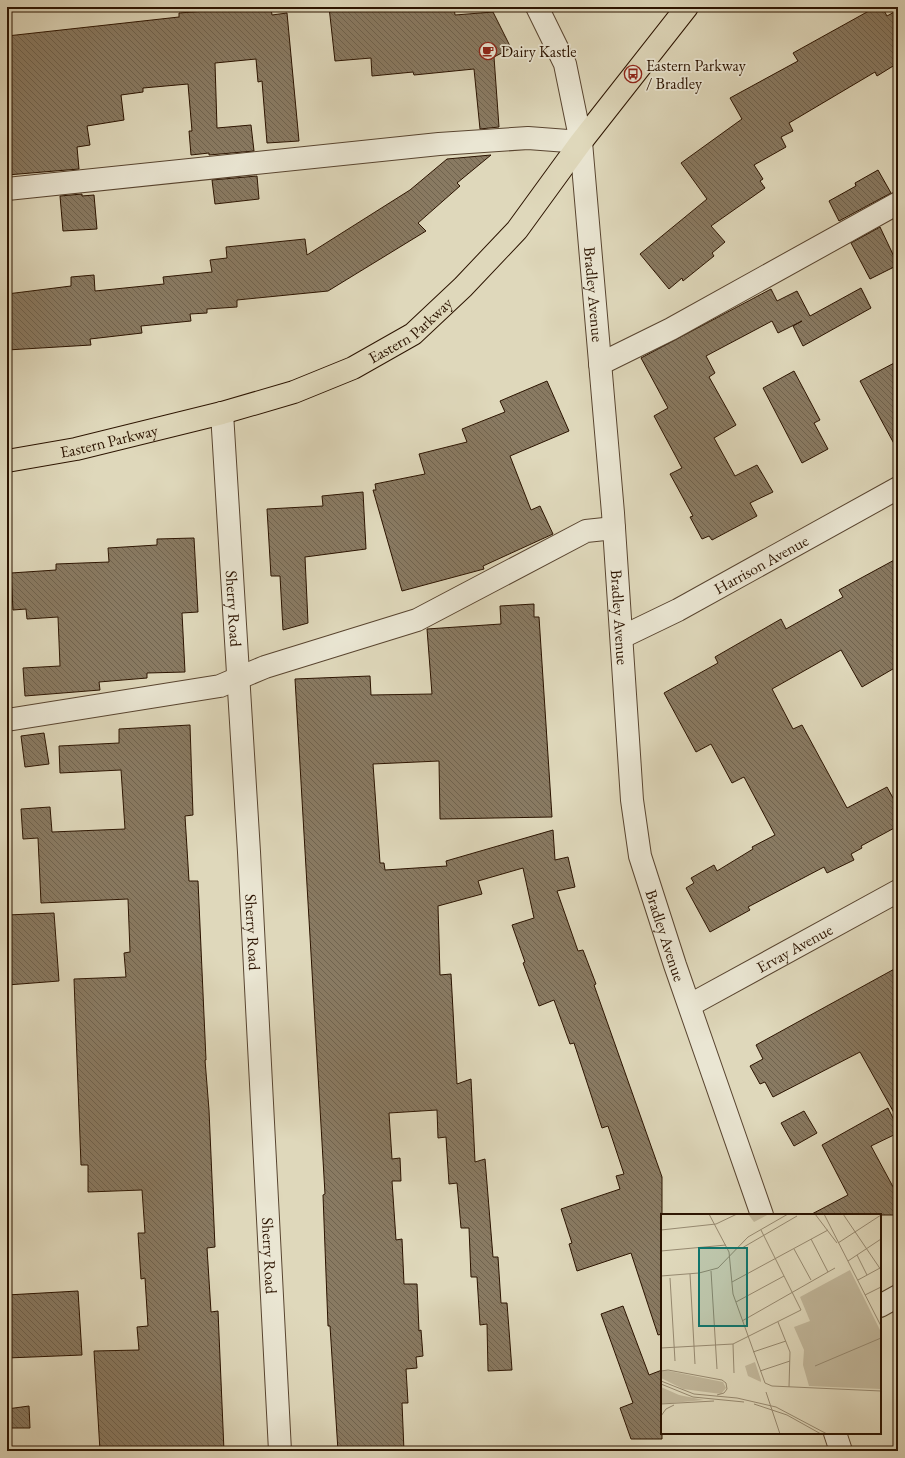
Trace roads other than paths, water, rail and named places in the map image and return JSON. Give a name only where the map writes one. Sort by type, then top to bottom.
[{"type":"main road","name":"Eastern Parkway","points":[[7,461],[76,449],[222,413],[294,392],[353,368],[413,334],[464,287],[517,230],[581,142],[687,7]]},
{"type":"street","name":"Bradley Avenue","points":[[537,7],[565,64],[581,142],[614,528],[632,800],[640,856],[675,965],[762,1214]]},
{"type":"street","points":[[7,189],[447,144],[528,138],[581,142]]},
{"type":"street","points":[[600,364],[671,329],[898,203]]},
{"type":"street","name":"Sherry Road","points":[[222,413],[280,1451]]},
{"type":"street","name":"Harrison Avenue","points":[[622,636],[678,610],[898,488]]},
{"type":"street","points":[[7,720],[220,686],[265,667],[417,620],[586,531],[614,528]]},
{"type":"street","name":"Ervay Avenue","points":[[690,1005],[898,891]]},
{"type":"street","points":[[881,1305],[898,1296]]},
{"type":"street","points":[[835,1434],[841,1451]]},
{"type":"place","name":"Dairy Kastle","points":[[488,51]]},
{"type":"place","name":"Eastern Parkway / Bradley","points":[[633,74]]}]
